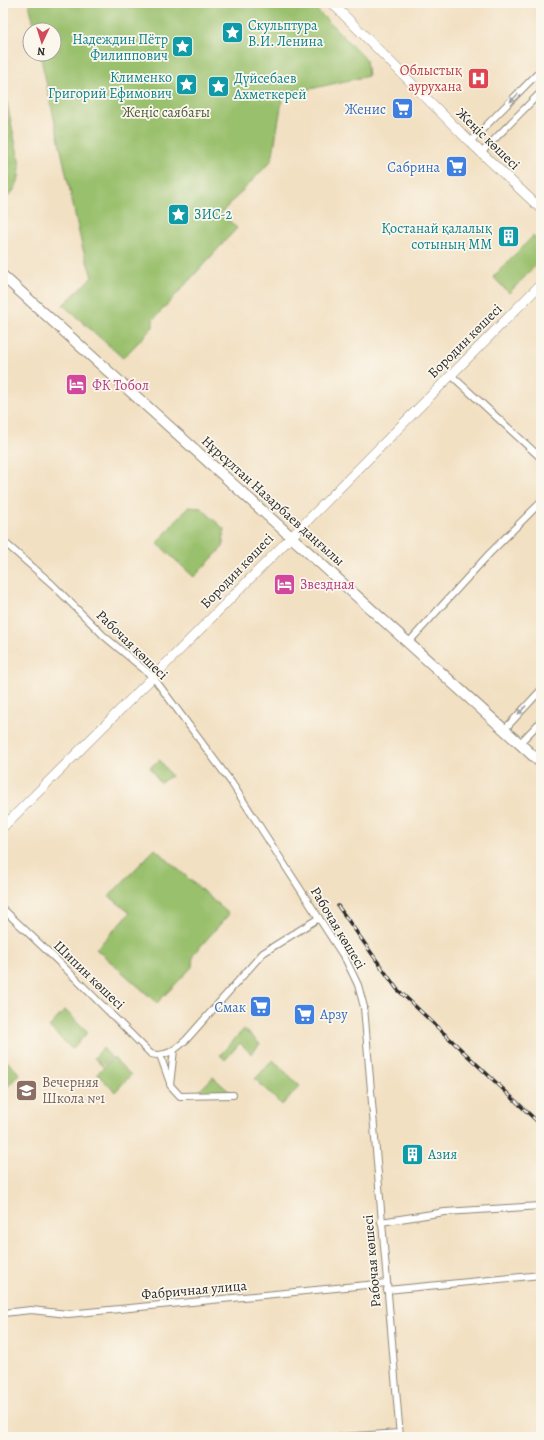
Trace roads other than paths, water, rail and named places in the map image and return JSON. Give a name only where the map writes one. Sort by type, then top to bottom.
[{"type":"main road","name":"Нұрсұлтан Назарбаев даңғылы","points":[[3,276],[541,763]]},
{"type":"street","name":"Жеңіс көшесі","points":[[332,3],[481,153],[541,210]]},
{"type":"street","points":[[470,142],[541,70]]},
{"type":"street","points":[[481,153],[541,92]]},
{"type":"street","name":"Бородин көшесі","points":[[3,827],[541,284]]},
{"type":"street","points":[[450,375],[541,458]]},
{"type":"street","points":[[408,643],[489,554],[541,502]]},
{"type":"street","name":"Рабочая көшесі","points":[[3,541],[52,584],[104,636],[153,677],[231,782],[346,960],[358,985],[364,1007],[399,1435]]},
{"type":"street","points":[[504,730],[541,690]]},
{"type":"street","points":[[519,744],[541,721]]},
{"type":"street","name":"Шипин көшесі","points":[[3,909],[79,981],[151,1054],[160,1055]]},
{"type":"street","points":[[233,1096],[180,1096],[170,1085],[160,1055],[174,1050],[190,1036],[263,953],[319,918]]},
{"type":"street","points":[[170,1085],[174,1050]]},
{"type":"street","points":[[381,1222],[444,1212],[541,1206]]},
{"type":"street","name":"Фабричная улица","points":[[3,1313],[31,1310],[68,1314],[541,1275]]},
{"type":"street","points":[[341,1437],[399,1435]]},
{"type":"railway","points":[[338,906],[397,989],[541,1125]]},
{"type":"place","name":"Скульптура В.И. Ленина","points":[[232,33]]},
{"type":"place","name":"Надеждин Пётр Филиппович","points":[[183,47]]},
{"type":"place","name":"Облыстық аурухана","points":[[478,78]]},
{"type":"place","name":"Клименко Григорий Ефимович","points":[[187,85]]},
{"type":"place","name":"Дүйсебаев Ахметкерей","points":[[219,86]]},
{"type":"place","name":"Женис","points":[[402,109]]},
{"type":"place","name":"Сабрина","points":[[456,167]]},
{"type":"place","name":"ЗИС-2","points":[[178,214]]},
{"type":"place","name":"Қостанай қалалық сотының ММ","points":[[508,236]]},
{"type":"place","name":"ФК Тобол","points":[[77,385]]},
{"type":"place","name":"Звездная","points":[[285,584]]},
{"type":"place","name":"Смак","points":[[261,1007]]},
{"type":"place","name":"Арзу","points":[[304,1014]]},
{"type":"place","name":"Вечерняя Школа №1","points":[[26,1090]]},
{"type":"place","name":"Азия","points":[[412,1154]]},
{"type":"park label","name":"Жеңіс саябағы","points":[[166,112]]}]
